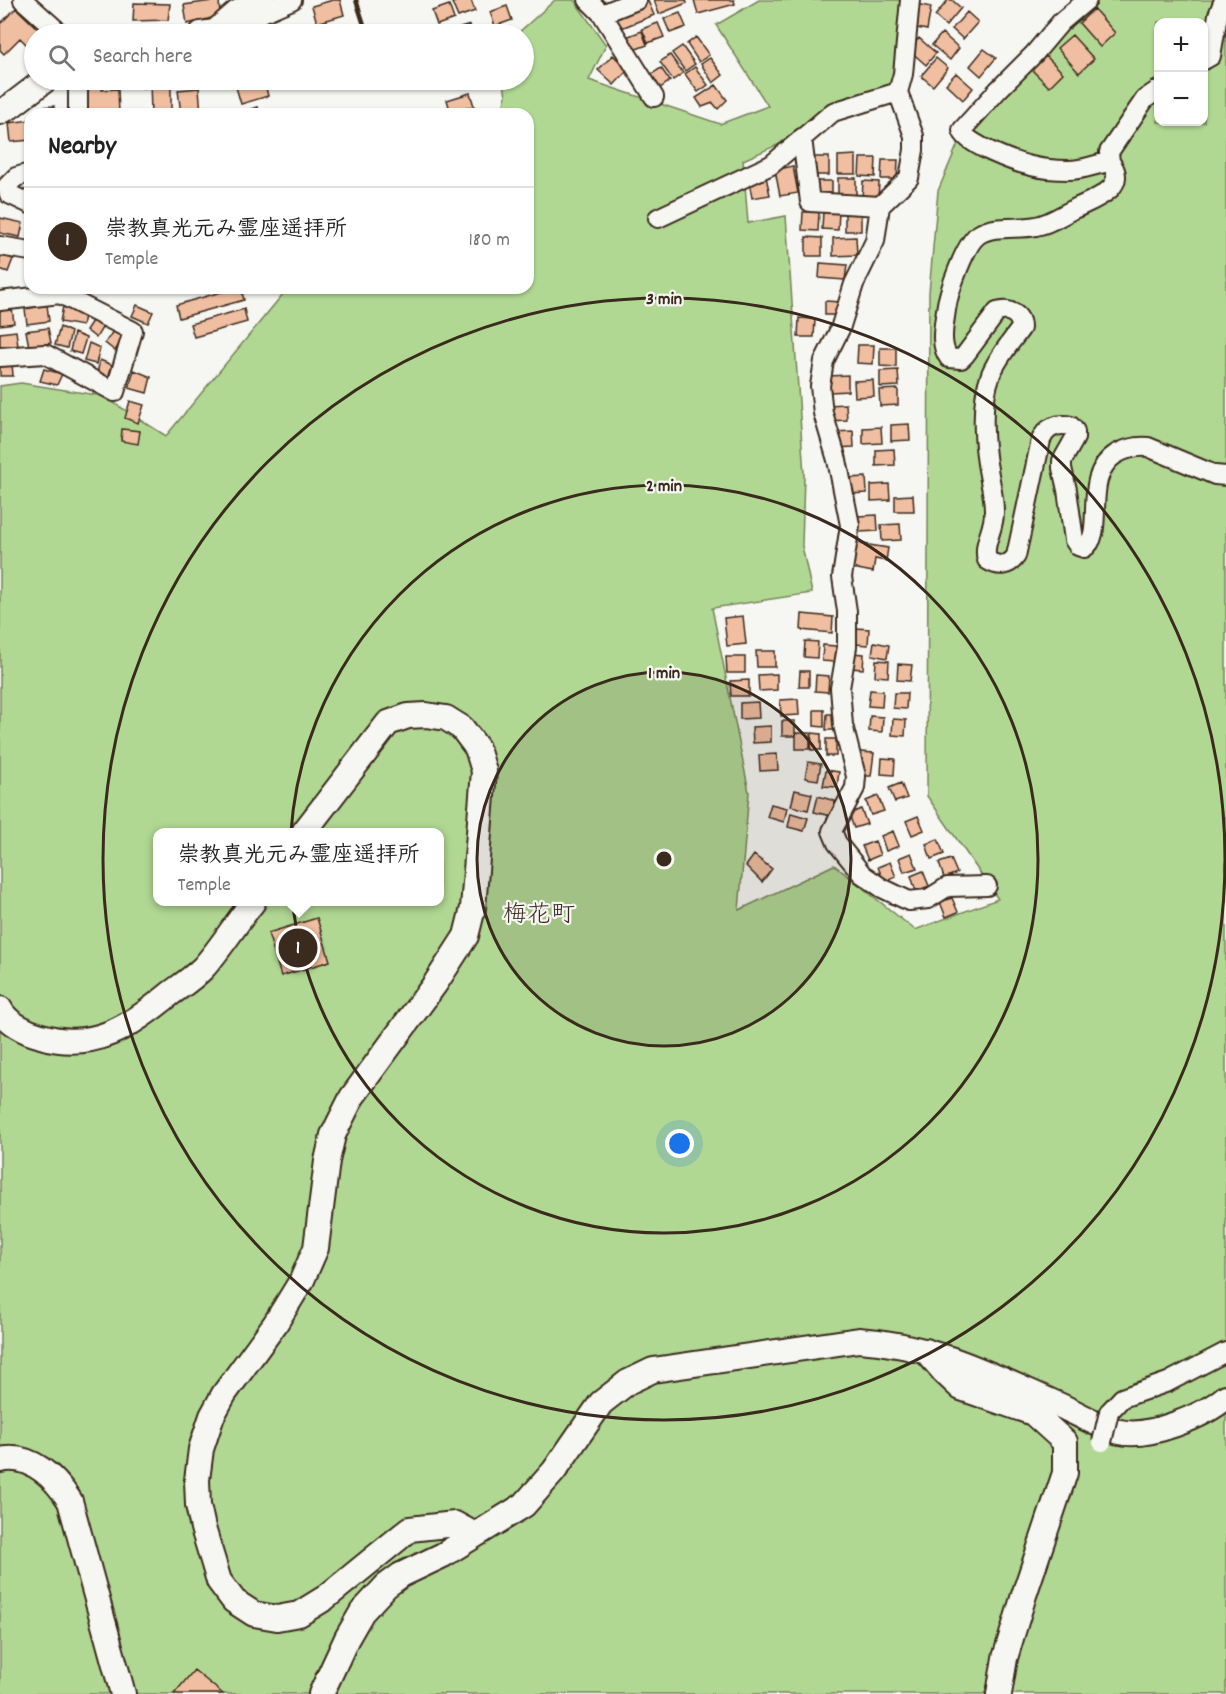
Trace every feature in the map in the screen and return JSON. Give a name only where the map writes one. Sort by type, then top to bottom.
[{"type":"street","points":[[23,0],[50,24]]},
{"type":"street","points":[[221,24],[263,0]]},
{"type":"street","points":[[231,24],[292,0]]},
{"type":"street","points":[[588,0],[602,14],[654,97]]},
{"type":"street","points":[[602,14],[637,0]]},
{"type":"street","points":[[910,0],[903,74],[898,92],[914,136],[909,178],[880,206],[875,241],[854,284],[840,329],[824,361],[820,386],[823,413],[837,460],[850,525],[842,577],[847,611],[848,646],[840,688],[843,725],[856,776],[855,788],[832,831],[837,843],[862,874],[882,888],[909,901],[928,899],[947,888],[987,886]]},
{"type":"street","points":[[1087,0],[1061,22],[962,130],[963,135],[979,146],[1030,166],[1077,170],[1110,162]]},
{"type":"street","points":[[1208,58],[1211,56],[1218,15],[1224,0]]},
{"type":"street","points":[[0,112],[32,90]]},
{"type":"street","points":[[78,90],[78,108]]},
{"type":"street","points":[[658,218],[771,165],[833,112],[898,92]]},
{"type":"street","points":[[1154,93],[1146,99],[1109,152],[1110,162],[1116,169],[1117,176],[1107,193],[1037,226],[990,230],[980,233],[970,241],[947,306],[943,345],[949,358],[961,359],[997,312],[1009,311],[1018,315],[1021,321],[1021,328],[997,363],[987,390],[984,410],[986,457],[994,520],[986,546],[987,560],[995,565],[1011,562],[1016,556],[1041,440],[1044,433],[1057,425],[1071,426],[1075,431],[1075,438],[1062,461],[1062,468],[1074,540],[1078,546],[1084,548],[1092,540],[1095,488],[1099,474],[1107,461],[1126,449],[1138,446],[1148,447],[1215,475],[1226,476]]},
{"type":"street","points":[[802,138],[810,202],[880,206]]},
{"type":"street","points":[[24,175],[16,177],[7,186],[9,194],[24,201]]},
{"type":"street","points":[[0,246],[24,250]]},
{"type":"street","points":[[0,301],[60,294],[133,331],[115,392],[45,354],[0,357]]},
{"type":"street","points":[[307,828],[388,723],[417,715],[446,718],[462,728],[477,748],[484,771],[472,908],[466,936],[435,984],[352,1097],[333,1134],[327,1161],[316,1248],[302,1280],[275,1324],[224,1394],[212,1416],[201,1449],[197,1479],[198,1505],[203,1528],[219,1581],[234,1600],[254,1614],[277,1618],[299,1614],[325,1598],[410,1528],[455,1524],[475,1535]]},
{"type":"street","points":[[0,1009],[4,1016],[28,1032],[57,1041],[103,1037],[131,1024],[202,968],[250,906]]},
{"type":"street","points":[[321,1694],[362,1612],[386,1586],[401,1575],[443,1555],[524,1504],[554,1471],[601,1403],[628,1382],[653,1370],[859,1340],[883,1341],[956,1359],[1120,1432],[1155,1431],[1185,1421],[1226,1397]]},
{"type":"street","points":[[926,1351],[961,1388],[1033,1413],[1065,1442],[1065,1473],[1005,1658],[999,1694]]},
{"type":"street","points":[[1102,1442],[1109,1412],[1122,1398],[1168,1382],[1226,1352]]},
{"type":"street","points":[[0,1460],[24,1460],[44,1471],[59,1484],[70,1501],[123,1694]]},
{"type":"green space","points":[[555,0],[574,0],[606,45],[589,80],[720,124],[768,106],[716,25],[759,0],[912,0],[898,92],[743,160],[748,223],[786,216],[804,474],[802,546],[812,593],[712,608],[749,792],[739,910],[834,865],[915,930],[998,899],[927,796],[929,293],[938,191],[965,127],[1094,0],[1226,0],[1226,1694],[0,1694],[0,386],[21,383],[103,396],[166,436],[283,294],[534,294],[534,108],[503,108],[505,90],[534,90],[534,24],[528,24]]},
{"type":"building","points":[[219,0],[220,16],[187,24],[184,5]]},
{"type":"building","points":[[340,0],[344,15],[317,23],[312,6]]},
{"type":"building","points":[[471,0],[475,11],[458,17],[452,3]]},
{"type":"building","points":[[654,0],[686,0],[687,3],[659,14]]},
{"type":"building","points":[[694,0],[734,0],[735,4],[698,14]]},
{"type":"building","points":[[948,0],[952,0],[961,8],[946,26],[935,16]]},
{"type":"building","points":[[648,1],[654,15],[614,31],[608,16]]},
{"type":"building","points":[[134,3],[170,4],[168,20],[133,21]]},
{"type":"building","points":[[916,4],[931,7],[927,30],[912,27]]},
{"type":"building","points":[[449,5],[454,19],[437,24],[432,11]]},
{"type":"building","points":[[507,6],[512,20],[494,24],[490,12]]},
{"type":"building","points":[[16,8],[33,24],[24,24],[24,42],[20,38],[4,54],[0,50],[0,24]]},
{"type":"building","points":[[1094,9],[1115,33],[1100,47],[1079,23]]},
{"type":"building","points":[[967,12],[978,22],[963,39],[952,29]]},
{"type":"building","points":[[680,13],[686,27],[670,33],[664,19]]},
{"type":"building","points":[[658,23],[664,37],[648,43],[642,29]]},
{"type":"building","points":[[642,31],[647,45],[631,51],[626,37]]},
{"type":"building","points":[[942,33],[959,48],[950,60],[932,45]]},
{"type":"building","points":[[1072,35],[1094,59],[1079,73],[1057,48]]},
{"type":"building","points":[[696,37],[709,55],[699,62],[687,44]]},
{"type":"building","points":[[919,38],[936,53],[926,65],[909,50]]},
{"type":"building","points":[[682,46],[695,64],[685,71],[672,53]]},
{"type":"building","points":[[984,49],[996,58],[981,76],[970,66]]},
{"type":"building","points":[[613,55],[628,70],[614,85],[598,70]]},
{"type":"building","points":[[670,55],[683,73],[673,80],[660,62]]},
{"type":"building","points":[[1046,56],[1063,73],[1049,87],[1032,70]]},
{"type":"building","points":[[710,58],[723,75],[713,83],[701,64]]},
{"type":"building","points":[[936,58],[948,68],[933,86],[921,76]]},
{"type":"building","points":[[695,67],[708,85],[698,92],[685,74]]},
{"type":"building","points":[[661,68],[670,81],[656,91],[647,77]]},
{"type":"building","points":[[956,73],[973,88],[963,100],[946,84]]},
{"type":"building","points":[[716,85],[727,100],[718,109],[713,103],[702,107],[696,98]]},
{"type":"building","points":[[87,90],[118,90],[119,108],[88,108]]},
{"type":"building","points":[[150,90],[171,90],[171,108],[151,108]]},
{"type":"building","points":[[178,90],[199,90],[201,108],[180,108]]},
{"type":"building","points":[[237,90],[266,90],[268,96],[241,104]]},
{"type":"building","points":[[470,93],[474,106],[449,108],[447,100]]},
{"type":"building","points":[[24,121],[24,141],[11,142],[9,123]]},
{"type":"building","points":[[856,155],[856,174],[838,174],[838,156]]},
{"type":"building","points":[[811,157],[829,157],[829,175],[811,175]]},
{"type":"building","points":[[860,158],[876,158],[875,177],[859,176]]},
{"type":"building","points":[[882,160],[898,160],[897,179],[881,179]]},
{"type":"building","points":[[793,166],[798,193],[780,196],[775,170]]},
{"type":"building","points":[[766,177],[770,195],[752,198],[749,181]]},
{"type":"building","points":[[838,178],[856,178],[856,196],[838,196]]},
{"type":"building","points":[[814,181],[832,181],[832,199],[814,199]]},
{"type":"building","points":[[863,181],[879,182],[878,200],[862,200]]},
{"type":"building","points":[[823,211],[839,211],[838,230],[822,229]]},
{"type":"building","points":[[803,212],[819,212],[818,231],[802,230]]},
{"type":"building","points":[[845,213],[861,213],[861,231],[845,231]]},
{"type":"building","points":[[0,218],[23,223],[20,237],[0,233]]},
{"type":"building","points":[[806,237],[822,238],[822,256],[806,256]]},
{"type":"building","points":[[856,237],[857,255],[833,256],[833,238]]},
{"type":"building","points":[[0,254],[13,259],[8,272],[0,269]]},
{"type":"building","points":[[820,263],[847,265],[845,280],[819,278]]},
{"type":"building","points":[[214,294],[242,294],[244,300],[179,318],[176,305]]},
{"type":"building","points":[[825,301],[841,302],[840,315],[825,315]]},
{"type":"building","points":[[47,305],[49,321],[27,324],[25,309]]},
{"type":"building","points":[[137,305],[153,312],[148,323],[132,316]]},
{"type":"building","points":[[63,306],[85,310],[82,326],[60,322]]},
{"type":"building","points":[[12,308],[14,323],[0,325],[0,310]]},
{"type":"building","points":[[244,309],[247,322],[194,337],[190,324]]},
{"type":"building","points":[[96,315],[105,323],[96,338],[86,330]]},
{"type":"building","points":[[799,318],[815,319],[814,337],[798,337]]},
{"type":"building","points":[[60,327],[71,332],[67,348],[55,345]]},
{"type":"building","points":[[48,328],[51,343],[29,347],[26,331]]},
{"type":"building","points":[[115,328],[124,336],[115,351],[105,343]]},
{"type":"building","points":[[16,331],[18,346],[0,349],[0,333]]},
{"type":"building","points":[[74,333],[86,338],[81,354],[70,351]]},
{"type":"building","points":[[89,343],[100,348],[96,364],[84,361]]},
{"type":"building","points":[[858,345],[874,345],[873,364],[857,363]]},
{"type":"building","points":[[880,348],[896,348],[896,367],[880,366]]},
{"type":"building","points":[[100,360],[112,365],[107,381],[96,378]]},
{"type":"building","points":[[12,363],[13,376],[0,376],[0,364]]},
{"type":"building","points":[[44,369],[62,374],[57,385],[40,381]]},
{"type":"building","points":[[134,370],[151,377],[147,393],[129,388]]},
{"type":"building","points":[[898,370],[899,386],[880,387],[880,371]]},
{"type":"building","points":[[848,375],[848,391],[830,392],[829,376]]},
{"type":"building","points":[[873,380],[874,396],[855,397],[854,381]]},
{"type":"building","points":[[898,389],[898,405],[880,406],[879,390]]},
{"type":"building","points":[[130,401],[144,405],[138,423],[125,418]]},
{"type":"building","points":[[846,404],[847,420],[829,421],[828,405]]},
{"type":"building","points":[[909,424],[910,440],[891,441],[891,425]]},
{"type":"building","points":[[881,427],[882,443],[863,444],[863,428]]},
{"type":"building","points":[[122,429],[140,431],[138,444],[121,441]]},
{"type":"building","points":[[853,431],[854,447],[835,448],[835,432]]},
{"type":"building","points":[[894,449],[895,465],[876,466],[876,450]]},
{"type":"building","points":[[866,477],[867,493],[848,494],[848,478]]},
{"type":"building","points":[[889,484],[890,500],[871,501],[871,485]]},
{"type":"building","points":[[913,495],[914,511],[895,511],[895,496]]},
{"type":"building","points":[[877,515],[878,531],[859,532],[858,516]]},
{"type":"building","points":[[900,524],[901,540],[882,541],[881,525]]},
{"type":"building","points":[[856,543],[888,548],[886,561],[875,559],[873,572],[852,568]]},
{"type":"building","points":[[802,614],[833,617],[832,633],[801,630]]},
{"type":"building","points":[[743,616],[746,644],[727,646],[724,618]]},
{"type":"building","points":[[856,628],[869,629],[868,645],[855,644]]},
{"type":"building","points":[[805,641],[818,642],[817,658],[804,657]]},
{"type":"building","points":[[874,642],[889,645],[887,658],[872,655]]},
{"type":"building","points":[[823,645],[836,646],[835,662],[822,661]]},
{"type":"building","points":[[756,651],[775,651],[775,667],[757,667]]},
{"type":"building","points":[[851,653],[864,654],[863,669],[850,668]]},
{"type":"building","points":[[726,657],[745,657],[745,673],[727,673]]},
{"type":"building","points":[[876,660],[889,661],[888,677],[875,676]]},
{"type":"building","points":[[898,664],[912,665],[910,681],[897,680]]},
{"type":"building","points":[[800,671],[809,671],[809,687],[799,687]]},
{"type":"building","points":[[777,674],[777,690],[759,691],[758,675]]},
{"type":"building","points":[[816,675],[829,676],[828,692],[815,691]]},
{"type":"building","points":[[749,680],[749,696],[731,696],[730,681]]},
{"type":"building","points":[[870,690],[883,691],[882,707],[868,706]]},
{"type":"building","points":[[894,693],[907,693],[906,709],[893,708]]},
{"type":"building","points":[[798,699],[799,715],[781,716],[780,700]]},
{"type":"building","points":[[758,702],[759,718],[740,719],[740,703]]},
{"type":"building","points":[[814,710],[824,710],[824,727],[814,726]]},
{"type":"building","points":[[827,714],[836,714],[836,730],[826,730]]},
{"type":"building","points":[[870,716],[883,717],[882,732],[869,731]]},
{"type":"building","points":[[893,719],[906,720],[905,736],[892,735]]},
{"type":"building","points":[[782,721],[795,721],[795,736],[782,736]]},
{"type":"building","points":[[771,726],[771,742],[753,743],[752,727]]},
{"type":"building","points":[[796,733],[810,733],[810,749],[796,749]]},
{"type":"building","points":[[812,733],[821,734],[821,750],[811,750]]},
{"type":"building","points":[[826,739],[836,739],[836,756],[826,756]]},
{"type":"building","points":[[860,752],[874,753],[871,776],[856,776]]},
{"type":"building","points":[[777,754],[778,770],[760,771],[759,755]]},
{"type":"building","points":[[882,758],[895,759],[894,775],[881,774]]},
{"type":"building","points":[[808,762],[821,764],[818,780],[805,778]]},
{"type":"building","points":[[826,770],[839,772],[837,787],[823,786]]},
{"type":"building","points":[[901,783],[907,798],[895,802],[889,788]]},
{"type":"building","points":[[795,790],[812,794],[808,810],[791,806]]},
{"type":"building","points":[[818,796],[835,801],[831,816],[814,812]]},
{"type":"building","points":[[878,796],[884,811],[871,815],[866,801]]},
{"type":"building","points":[[771,804],[787,808],[784,822],[767,817]]},
{"type":"building","points":[[861,809],[867,824],[854,828],[849,814]]},
{"type":"building","points":[[791,813],[808,818],[804,831],[788,827]]},
{"type":"building","points":[[918,816],[924,830],[912,835],[906,821]]},
{"type":"building","points":[[893,831],[899,846],[886,851],[881,836]]},
{"type":"building","points":[[938,839],[944,854],[931,859],[926,844]]},
{"type":"building","points":[[875,841],[880,855],[868,860],[862,846]]},
{"type":"building","points":[[911,853],[917,868],[904,872],[899,858]]},
{"type":"building","points":[[754,855],[772,869],[762,882],[746,866]]},
{"type":"building","points":[[951,859],[957,873],[944,878],[939,863]]},
{"type":"building","points":[[890,862],[896,877],[884,882],[878,867]]},
{"type":"building","points":[[923,871],[929,886],[916,891],[911,876]]},
{"type":"building","points":[[952,898],[958,912],[946,917],[940,902]]},
{"type":"building","points":[[317,918],[330,961],[281,976],[268,933]]},
{"type":"building","points":[[194,1670],[223,1694],[174,1694]]},
{"type":"railway","points":[[356,0],[364,24]]},
{"type":"place","name":"崇教真光元み霊座遥拝所","points":[[298,948]]},
{"type":"district","name":"梅花町","points":[[539,916]]}]
